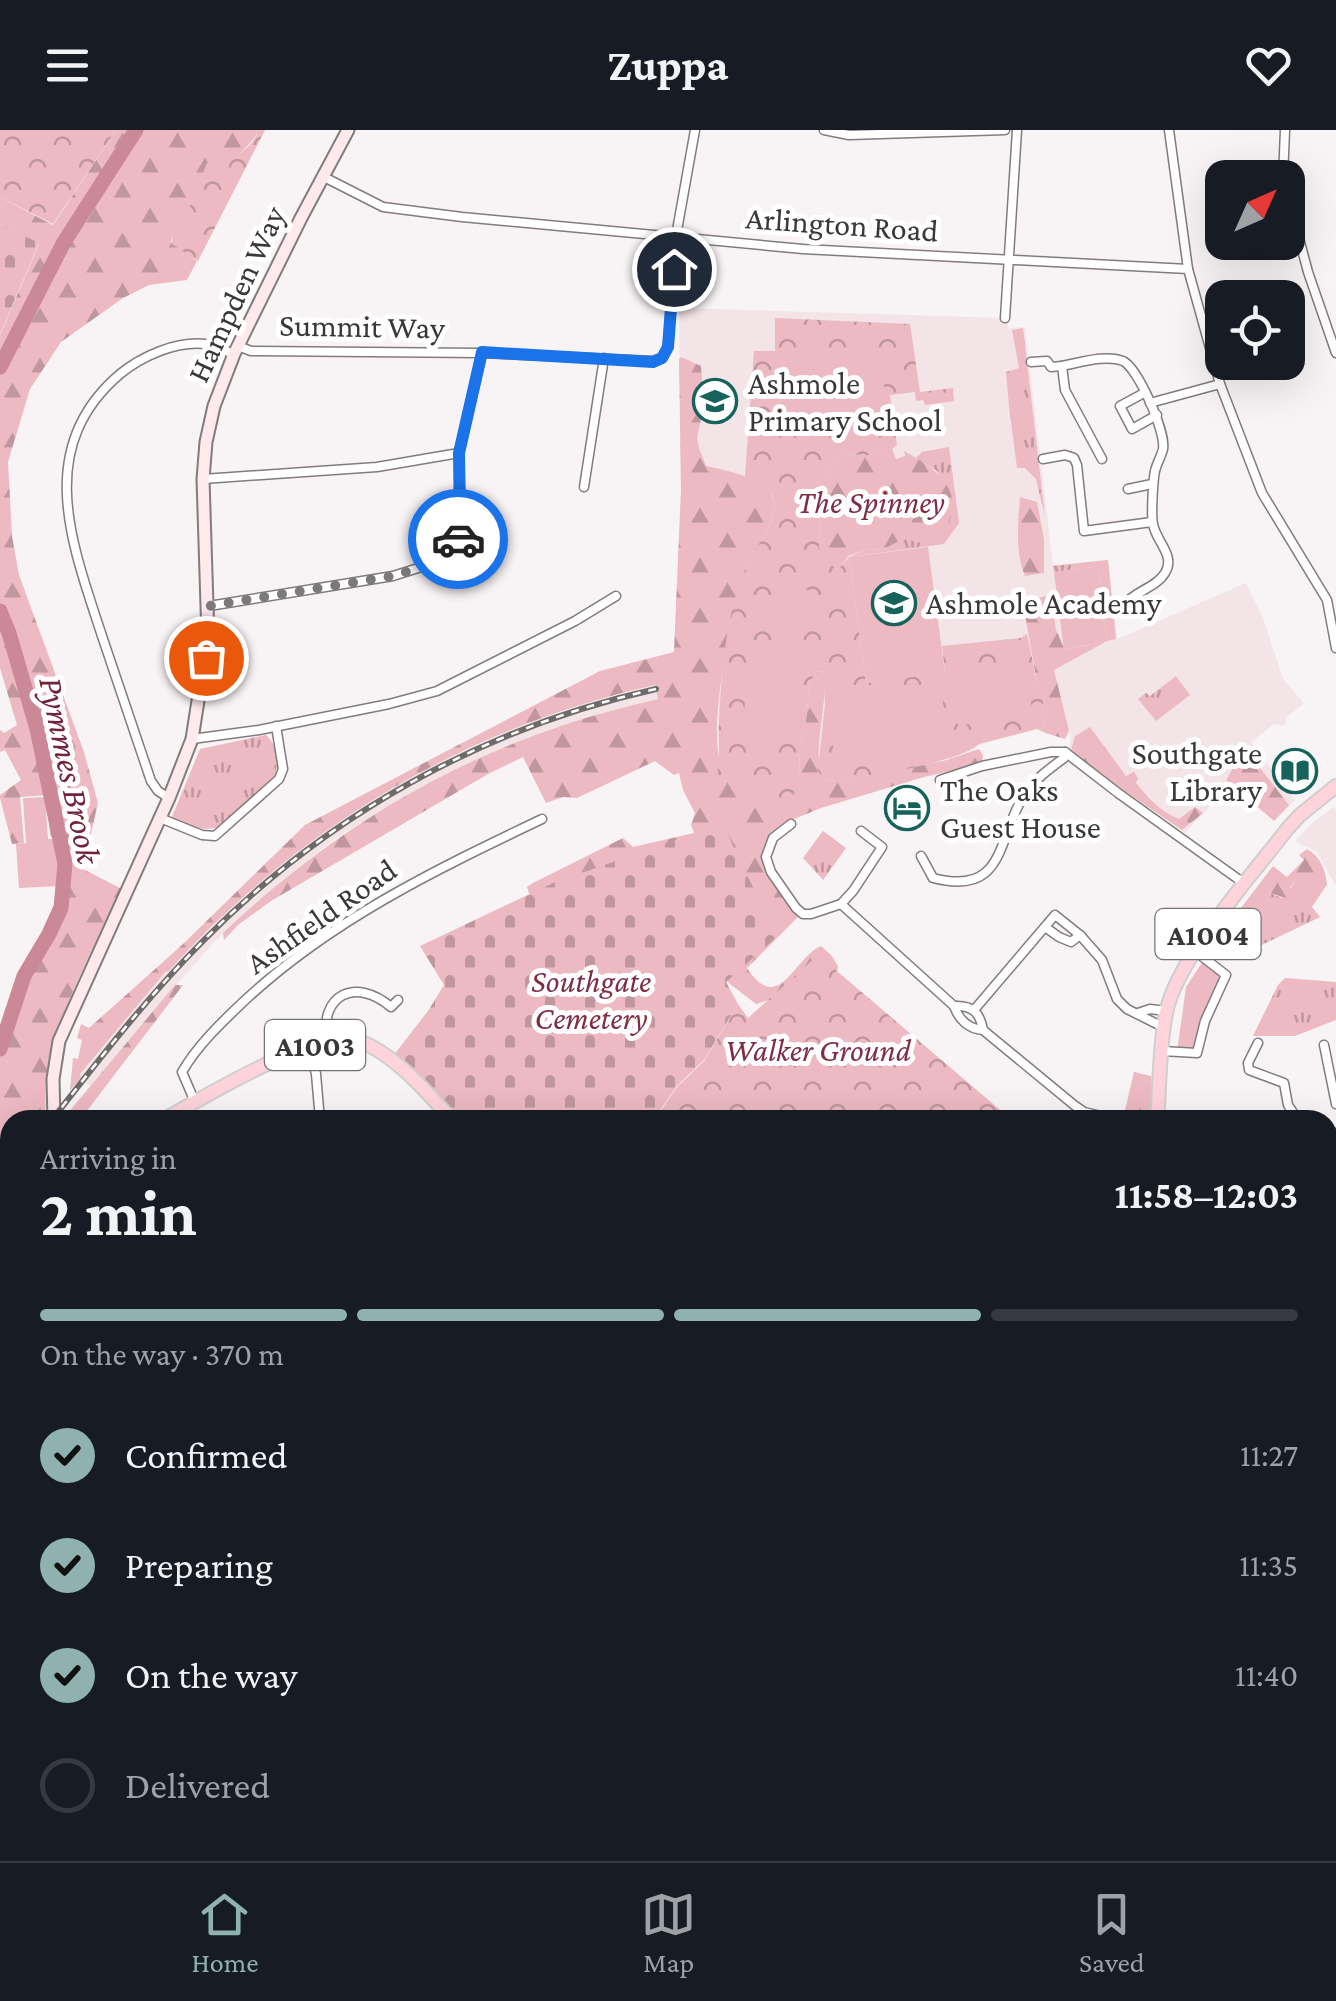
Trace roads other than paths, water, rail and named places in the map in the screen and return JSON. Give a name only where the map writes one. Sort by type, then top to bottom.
[{"type":"main road","name":"A1004","points":[[1157,1110],[1166,1011],[1195,951],[1300,815],[1336,786]]},
{"type":"main road","name":"A1003","points":[[188,1110],[195,1102],[309,1047],[343,1038],[370,1046],[442,1110]]},
{"type":"street","name":"Hampden Way","points":[[54,1110],[53,1079],[60,1041],[192,739],[208,637],[202,480],[214,406],[236,350],[348,130]]},
{"type":"street","points":[[676,236],[695,130]]},
{"type":"street","points":[[824,130],[849,135],[1005,130]]},
{"type":"street","points":[[1005,318],[1017,130]]},
{"type":"street","points":[[1169,130],[1188,269],[1220,384],[1262,493],[1329,605],[1336,648]]},
{"type":"street","points":[[1284,160],[1285,130]]},
{"type":"street","name":"Arlington Road","points":[[322,176],[383,208],[803,249],[1188,269]]},
{"type":"street","name":"Summit Way","points":[[169,798],[151,780],[78,562],[66,505],[70,453],[98,394],[124,371],[153,354],[206,344],[236,350],[482,352],[653,362],[662,358],[668,347],[676,236]]},
{"type":"street","points":[[1305,260],[1336,353]]},
{"type":"street","points":[[209,606],[393,576],[437,562],[454,549],[460,532],[459,453],[482,352]]},
{"type":"street","points":[[584,488],[604,358]]},
{"type":"street","points":[[1031,362],[1047,361],[1051,366],[1062,366],[1122,360],[1131,368],[1164,436],[1152,484],[1152,522],[1169,559],[1159,580],[1130,596],[1123,606]]},
{"type":"street","points":[[1062,366],[1065,390],[1102,459]]},
{"type":"street","points":[[1150,403],[1220,384]]},
{"type":"street","points":[[1144,393],[1120,406],[1126,418],[1132,429],[1156,416]]},
{"type":"street","points":[[202,480],[377,467],[459,453]]},
{"type":"street","points":[[1042,459],[1074,458],[1084,531],[1152,522]]},
{"type":"street","points":[[1128,489],[1152,484]]},
{"type":"street","points":[[192,739],[388,704],[437,690],[575,621],[616,596]]},
{"type":"street","points":[[160,818],[202,836],[215,836],[279,779],[283,769],[276,726]]},
{"type":"street","points":[[940,780],[982,766],[1065,752],[1245,884]]},
{"type":"street","points":[[921,856],[933,878],[945,881],[967,882],[987,872],[1000,856],[1024,794],[1064,758],[1065,752]]},
{"type":"street","name":"Ashfield Road","points":[[195,1102],[182,1072],[188,1060],[269,977],[376,903],[440,867],[542,819]]},
{"type":"street","points":[[791,824],[773,838],[766,857],[802,914],[841,904],[853,891],[882,846],[861,831]]},
{"type":"street","points":[[841,904],[954,1006],[966,1024],[984,1030],[1082,1110]]},
{"type":"street","points":[[974,1010],[1054,915],[1080,935],[1102,960],[1117,999],[1164,1028]]},
{"type":"street","points":[[1044,927],[1071,942],[1080,935]]},
{"type":"street","points":[[1162,1052],[1197,1052],[1205,1021],[1226,975],[1195,951]]},
{"type":"street","points":[[328,1041],[325,1023],[344,994],[373,993],[392,1006],[398,1000]]},
{"type":"street","points":[[954,1006],[974,1010],[981,1017],[984,1030]]},
{"type":"street","points":[[1138,1012],[1166,1011]]},
{"type":"street","points":[[1258,1044],[1248,1062],[1249,1070],[1284,1083],[1291,1110]]},
{"type":"street","points":[[1324,1044],[1336,1104]]},
{"type":"street","points":[[309,1047],[319,1110]]},
{"type":"waterway","name":"Pymmes Brook","points":[[0,367],[64,242],[136,130]]},
{"type":"waterway","name":"Pymmes Brook","points":[[0,611],[37,729],[65,864],[61,908],[24,976],[0,1049]]},
{"type":"railway","points":[[60,1110],[125,1027],[184,961],[302,853],[412,782],[470,752],[531,727],[656,689]]},
{"type":"place","name":"Ashmole Primary School","points":[[715,401]]},
{"type":"place","name":"Ashmole Academy","points":[[894,603]]},
{"type":"place","name":"Southgate Library","points":[[1295,771]]},
{"type":"place","name":"The Oaks Guest House","points":[[907,808]]},
{"type":"park label","name":"The Spinney","points":[[871,502]]},
{"type":"park label","name":"Southgate Cemetery","points":[[591,1000]]},
{"type":"park label","name":"Walker Ground","points":[[818,1050]]}]
